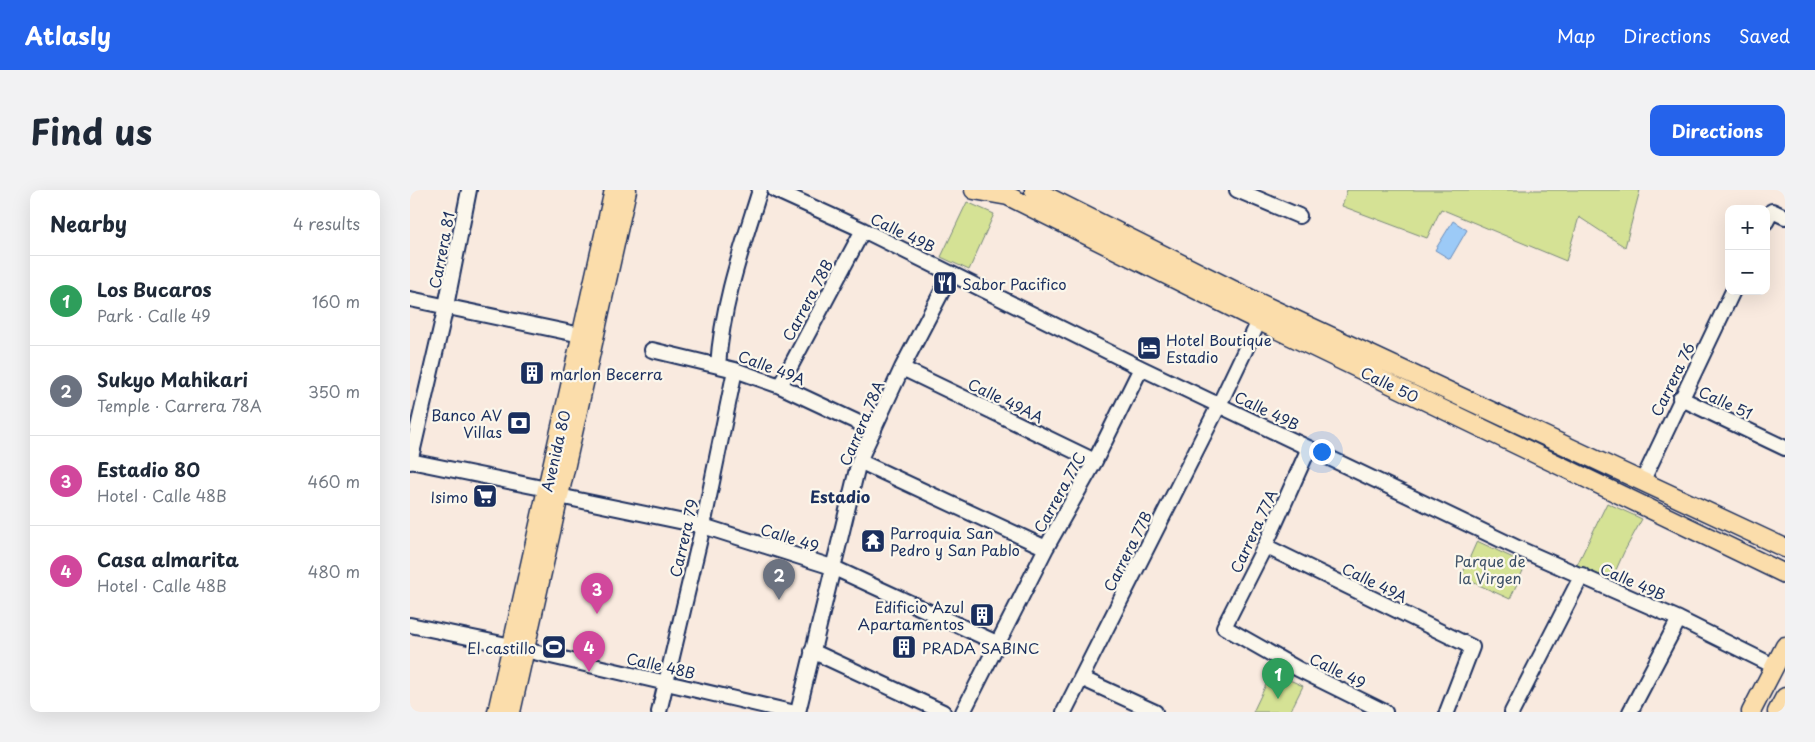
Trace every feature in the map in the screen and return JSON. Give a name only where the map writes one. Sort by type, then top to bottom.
[{"type":"main road","name":"Avenida 80","points":[[553,493],[581,335],[614,190]]},
{"type":"main road","name":"Avenida 80","points":[[497,712],[518,648],[553,493],[627,190]]},
{"type":"main road","name":"Calle 50","points":[[974,190],[1002,193],[1259,321],[1785,574]]},
{"type":"main road","name":"Calle 50","points":[[1034,190],[1253,300],[1605,465],[1643,480],[1785,548]]},
{"type":"main road","points":[[1751,712],[1785,646]]},
{"type":"main road","name":"Avenida 80","points":[[511,712],[518,648]]},
{"type":"main road","points":[[1777,712],[1785,697]]},
{"type":"street","name":"Carrera 81","points":[[410,461],[446,306],[469,190]]},
{"type":"street","points":[[718,366],[720,336],[732,277],[760,190]]},
{"type":"street","name":"Calle 49B","points":[[775,190],[863,230],[1141,368],[1522,550],[1679,619],[1774,666]]},
{"type":"street","points":[[1237,190],[1299,216]]},
{"type":"street","points":[[1770,216],[1785,217]]},
{"type":"street","name":"Carrera 78B","points":[[780,386],[863,230]]},
{"type":"street","name":"Carrera 78A","points":[[798,712],[859,461],[902,368],[951,274]]},
{"type":"street","name":"Carrera 76","points":[[1643,480],[1730,295]]},
{"type":"street","points":[[410,299],[581,335]]},
{"type":"street","points":[[1219,405],[1259,321]]},
{"type":"street","name":"Calle 49A","points":[[652,350],[735,370],[780,386],[874,430]]},
{"type":"street","name":"Calle 49AA","points":[[902,368],[1095,461]]},
{"type":"street","name":"Carrera 77C","points":[[964,712],[1046,548],[1095,461],[1141,368]]},
{"type":"street","name":"Carrera 79","points":[[659,712],[703,526],[735,370]]},
{"type":"street","name":"Calle 51","points":[[1680,398],[1785,448]]},
{"type":"street","name":"Carrera 77B","points":[[1064,712],[1219,405]]},
{"type":"street","name":"Carrera 77A","points":[[1224,627],[1265,546],[1309,448]]},
{"type":"street","name":"Calle 49","points":[[410,461],[703,526],[832,567],[999,644]]},
{"type":"street","points":[[859,461],[1046,548]]},
{"type":"street","name":"Calle 49A","points":[[1265,546],[1472,647],[1447,712]]},
{"type":"street","points":[[1512,712],[1582,576]]},
{"type":"street","points":[[1630,712],[1679,619]]},
{"type":"street","name":"Calle 48B","points":[[410,625],[518,648],[791,712]]},
{"type":"street","name":"Calle 49","points":[[1224,627],[1298,669],[1385,712]]},
{"type":"street","points":[[812,651],[943,712]]},
{"type":"street","points":[[1081,678],[1155,712]]},
{"type":"green space","points":[[1347,190],[1640,190],[1625,247],[1579,217],[1566,261],[1441,209],[1427,238],[1342,206]]},
{"type":"green space","points":[[967,202],[994,214],[969,270],[941,257]]},
{"type":"green space","points":[[1607,503],[1642,519],[1611,581],[1577,565]]},
{"type":"green space","name":"Parque de la Virgen","points":[[1477,541],[1526,564],[1510,599],[1461,577]]},
{"type":"green space","points":[[1272,672],[1303,686],[1290,712],[1253,712]]},
{"type":"water","points":[[1453,221],[1467,230],[1450,259],[1435,250]]},
{"type":"place","name":"Sabor Pacifico","points":[[945,283]]},
{"type":"place","name":"Hotel Boutique Estadio","points":[[1149,348]]},
{"type":"place","name":"marlon Becerra","points":[[532,373]]},
{"type":"place","name":"Banco AV Villas","points":[[519,423]]},
{"type":"place","name":"Isimo","points":[[485,496]]},
{"type":"place","name":"Parroquia San Pedro y San Pablo","points":[[873,541]]},
{"type":"place","name":"Sukyo Mahikari","points":[[779,600]]},
{"type":"place","name":"Estadio 80","points":[[597,614]]},
{"type":"place","name":"Edificio Azul Apartamentos","points":[[982,615]]},
{"type":"place","name":"El castillo","points":[[554,647]]},
{"type":"place","name":"PRADA SABINC","points":[[904,647]]},
{"type":"place","name":"Casa almarita","points":[[589,672]]},
{"type":"place","name":"Los Bucaros","points":[[1278,699]]},
{"type":"district","name":"Estadio","points":[[840,496]]}]
